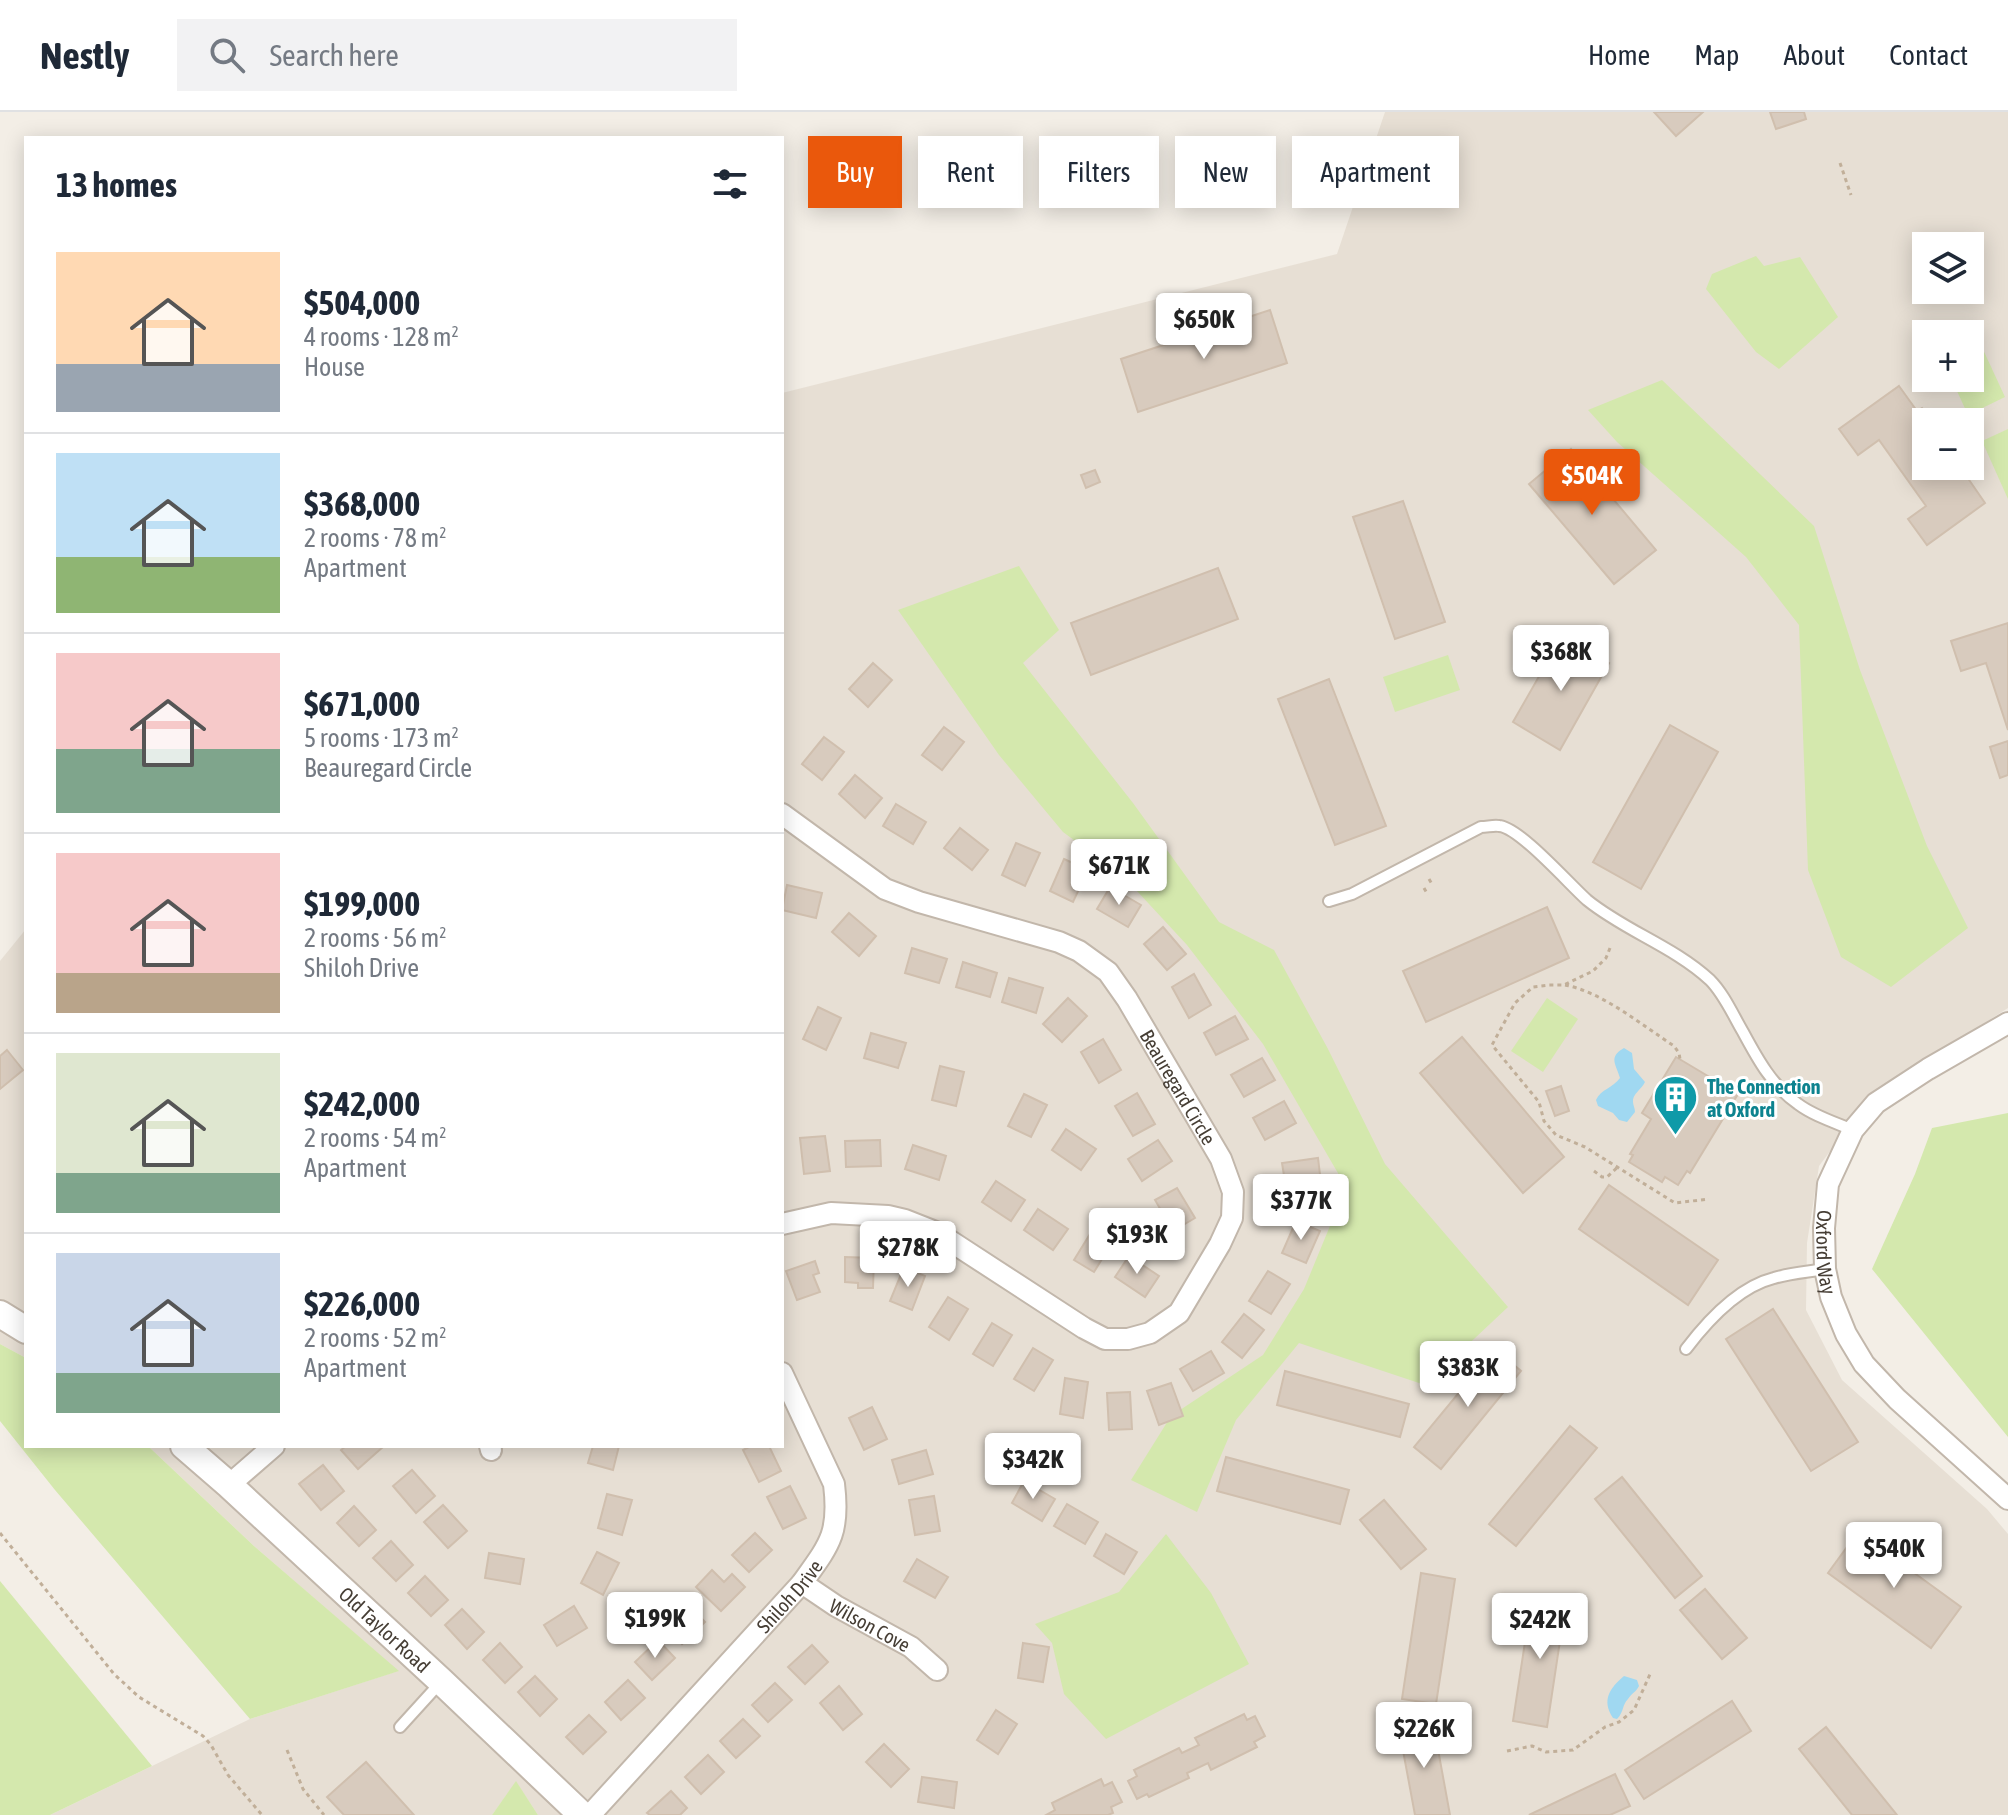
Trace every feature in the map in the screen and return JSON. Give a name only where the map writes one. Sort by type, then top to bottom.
[{"type":"street","name":"Beauregard Circle","points":[[784,815],[885,889],[919,902],[1059,942],[1093,960],[1108,972],[1221,1159],[1233,1192],[1232,1218],[1179,1313],[1150,1333],[1128,1339],[1105,1339],[1084,1328],[938,1233],[905,1220],[831,1213],[784,1224]]},
{"type":"street","name":"Oxford Way","points":[[2008,1023],[1876,1103],[1853,1130],[1828,1184],[1824,1228],[1825,1269],[1831,1297],[1846,1334],[1864,1364],[1897,1399],[2008,1499]]},
{"type":"street","points":[[0,1314],[24,1329]]},
{"type":"street","name":"Shiloh Drive","points":[[590,1815],[802,1583],[828,1547],[835,1524],[834,1484],[784,1377]]},
{"type":"street","name":"Old Taylor Road","points":[[186,1448],[582,1815]]},
{"type":"street","points":[[229,1485],[272,1448]]},
{"type":"street","name":"Wilson Cove","points":[[802,1583],[836,1606],[911,1647],[937,1670]]},
{"type":"lane","points":[[1329,901],[1352,894],[1481,827],[1502,825],[1519,835],[1610,918],[1675,953],[1712,982],[1762,1066],[1779,1088],[1797,1104],[1853,1130]]},
{"type":"lane","points":[[1686,1349],[1700,1330],[1732,1300],[1752,1287],[1772,1278],[1825,1269]]},
{"type":"lane","points":[[400,1727],[441,1681]]},
{"type":"path","points":[[1840,163],[1851,195]]},
{"type":"path","points":[[1424,888],[1428,895]]},
{"type":"path","points":[[1564,985],[1593,971],[1606,958],[1610,948]]},
{"type":"path","points":[[1680,1059],[1674,1046],[1597,996],[1582,988],[1564,985],[1533,987],[1515,1003],[1492,1045],[1539,1102],[1544,1121],[1556,1135],[1619,1166],[1675,1203],[1709,1199]]},
{"type":"path","points":[[1594,1171],[1607,1177],[1619,1166]]},
{"type":"path","points":[[0,1533],[114,1674],[139,1697],[203,1736],[228,1775],[262,1815]]},
{"type":"path","points":[[1507,1751],[1532,1746],[1546,1752],[1573,1750],[1634,1710],[1651,1672]]},
{"type":"path","points":[[287,1750],[303,1789],[324,1815]]},
{"type":"shaded area","points":[[1385,112],[2008,112],[2008,1008],[1873,1094],[1819,1166],[1807,1243],[1806,1310],[1842,1380],[1987,1509],[2008,1534],[2008,1815],[538,1815],[516,1782],[492,1815],[50,1815],[250,1719],[398,1671],[254,1546],[150,1448],[784,1448],[784,392],[1337,254],[1353,208],[1459,208],[1459,136],[1377,136]]},
{"type":"shaded area","points":[[24,931],[24,1357],[0,1344],[0,961]]},
{"type":"green space","points":[[1756,256],[1764,266],[1800,257],[1838,317],[1779,369],[1756,352],[1706,289],[1712,274]]},
{"type":"green space","points":[[1984,352],[2005,397],[1982,408],[1965,408],[1957,392],[1984,392]]},
{"type":"green space","points":[[1662,380],[1814,526],[1860,670],[1927,846],[1968,928],[1891,987],[1841,957],[1808,870],[1799,625],[1746,557],[1617,442],[1588,410]]},
{"type":"green space","points":[[2008,429],[2008,499],[1984,445],[1984,440]]},
{"type":"green space","points":[[1019,566],[1059,630],[1023,663],[1133,803],[1219,922],[1274,950],[1385,1164],[1508,1307],[1425,1385],[1299,1343],[1236,1420],[1197,1512],[1131,1480],[1171,1416],[1263,1355],[1304,1289],[1346,1187],[1263,1044],[1187,945],[1124,877],[1063,832],[999,755],[898,610]]},
{"type":"green space","points":[[1448,655],[1460,690],[1395,712],[1383,677]]},
{"type":"green space","points":[[1547,998],[1578,1019],[1543,1072],[1511,1051]]},
{"type":"green space","points":[[2008,1113],[2008,1437],[1872,1269],[1932,1128]]},
{"type":"green space","points":[[0,1344],[24,1357],[24,1448],[150,1448],[254,1546],[399,1671],[250,1719],[0,1421]]},
{"type":"green space","points":[[1166,1534],[1211,1593],[1249,1664],[1106,1739],[1064,1694],[1052,1643],[1035,1624],[1119,1592]]},
{"type":"green space","points":[[0,1581],[152,1766],[50,1815],[0,1815]]},
{"type":"green space","points":[[516,1781],[538,1815],[492,1815]]},
{"type":"water","points":[[1624,1048],[1632,1053],[1634,1069],[1645,1082],[1634,1096],[1635,1112],[1627,1122],[1598,1106],[1596,1100],[1620,1078],[1615,1058]]},
{"type":"water","points":[[1624,1676],[1637,1680],[1639,1686],[1626,1701],[1617,1719],[1609,1712],[1608,1700],[1611,1690]]},
{"type":"building","points":[[1654,112],[1703,112],[1676,136]]},
{"type":"building","points":[[1770,112],[1804,112],[1806,119],[1776,129]]},
{"type":"building","points":[[1270,310],[1287,363],[1138,412],[1121,359]]},
{"type":"building","points":[[1899,386],[1915,408],[1912,408],[1912,480],[1969,480],[1985,503],[1927,545],[1908,519],[1926,506],[1879,440],[1858,455],[1839,429]]},
{"type":"building","points":[[1571,449],[1656,550],[1614,584],[1529,484]]},
{"type":"building","points":[[1095,470],[1100,482],[1086,488],[1081,475]]},
{"type":"building","points":[[1403,501],[1445,622],[1395,639],[1353,517]]},
{"type":"building","points":[[1218,568],[1238,619],[1091,675],[1071,623]]},
{"type":"building","points":[[2008,623],[2008,730],[1986,663],[1961,671],[1951,641]]},
{"type":"building","points":[[1562,636],[1609,663],[1560,750],[1513,722]]},
{"type":"building","points":[[873,663],[892,680],[868,707],[849,689]]},
{"type":"building","points":[[1329,679],[1386,826],[1335,845],[1278,699]]},
{"type":"building","points":[[1670,725],[1718,752],[1641,889],[1593,862]]},
{"type":"building","points":[[944,727],[964,742],[942,770],[922,755]]},
{"type":"building","points":[[824,737],[844,752],[822,780],[802,764]]},
{"type":"building","points":[[2008,741],[2008,775],[2000,778],[1990,747]]},
{"type":"building","points":[[855,775],[882,798],[865,818],[839,794]]},
{"type":"building","points":[[896,804],[926,822],[913,844],[883,826]]},
{"type":"building","points":[[960,828],[988,850],[972,870],[944,848]]},
{"type":"building","points":[[1016,843],[1040,853],[1025,886],[1002,875]]},
{"type":"building","points":[[1064,859],[1088,870],[1073,902],[1050,891]]},
{"type":"building","points":[[787,885],[822,893],[816,918],[784,910]]},
{"type":"building","points":[[1110,887],[1141,905],[1128,927],[1097,909]]},
{"type":"building","points":[[1547,907],[1569,958],[1426,1022],[1403,971]]},
{"type":"building","points":[[849,913],[876,936],[859,956],[832,932]]},
{"type":"building","points":[[1163,927],[1186,954],[1167,970],[1144,944]]},
{"type":"building","points":[[912,948],[947,959],[939,983],[905,973]]},
{"type":"building","points":[[963,962],[997,973],[990,997],[956,987]]},
{"type":"building","points":[[1194,974],[1211,1005],[1189,1018],[1172,987]]},
{"type":"building","points":[[1009,978],[1043,988],[1036,1013],[1002,1002]]},
{"type":"building","points":[[1068,998],[1087,1016],[1062,1042],[1043,1024]]},
{"type":"building","points":[[818,1007],[841,1018],[826,1050],[803,1039]]},
{"type":"building","points":[[1235,1016],[1248,1039],[1216,1055],[1204,1033]]},
{"type":"building","points":[[871,1033],[906,1043],[898,1068],[864,1058]]},
{"type":"building","points":[[1462,1037],[1564,1157],[1523,1193],[1420,1073]]},
{"type":"building","points":[[1103,1039],[1121,1070],[1099,1083],[1081,1052]]},
{"type":"building","points":[[7,1050],[23,1070],[0,1089],[0,1056]]},
{"type":"building","name":"The Connection at Oxford","points":[[1676,1057],[1738,1094],[1690,1173],[1687,1171],[1678,1185],[1665,1177],[1662,1182],[1629,1162],[1633,1155],[1630,1154],[1651,1119],[1642,1113]]},
{"type":"building","points":[[1262,1058],[1275,1080],[1244,1097],[1231,1075]]},
{"type":"building","points":[[940,1066],[964,1072],[956,1106],[932,1100]]},
{"type":"building","points":[[1561,1086],[1569,1111],[1555,1116],[1546,1091]]},
{"type":"building","points":[[1137,1093],[1155,1124],[1133,1136],[1115,1106]]},
{"type":"building","points":[[1024,1094],[1047,1105],[1031,1137],[1008,1126]]},
{"type":"building","points":[[1284,1101],[1296,1123],[1265,1140],[1253,1118]]},
{"type":"building","points":[[1066,1129],[1096,1149],[1081,1170],[1052,1150]]},
{"type":"building","points":[[825,1136],[830,1171],[804,1174],[800,1138]]},
{"type":"building","points":[[880,1140],[881,1166],[846,1167],[845,1141]]},
{"type":"building","points":[[1158,1140],[1172,1161],[1142,1181],[1128,1159]]},
{"type":"building","points":[[913,1145],[946,1156],[939,1180],[905,1169]]},
{"type":"building","points":[[1318,1158],[1321,1183],[1286,1188],[1282,1163]]},
{"type":"building","points":[[996,1181],[1025,1200],[1011,1221],[982,1202]]},
{"type":"building","points":[[1609,1185],[1718,1260],[1688,1305],[1579,1229]]},
{"type":"building","points":[[1177,1188],[1195,1218],[1173,1231],[1155,1200]]},
{"type":"building","points":[[1038,1209],[1068,1229],[1053,1250],[1024,1230]]},
{"type":"building","points":[[1296,1221],[1320,1231],[1306,1263],[1282,1253]]},
{"type":"building","points":[[1093,1229],[1113,1241],[1094,1272],[1074,1260]]},
{"type":"building","points":[[1129,1256],[1159,1276],[1145,1297],[1115,1277]]},
{"type":"building","points":[[845,1257],[874,1258],[873,1288],[858,1288],[858,1283],[845,1282]]},
{"type":"building","points":[[815,1261],[819,1273],[813,1275],[820,1292],[797,1300],[786,1271]]},
{"type":"building","points":[[904,1267],[925,1276],[912,1310],[890,1301]]},
{"type":"building","points":[[1268,1271],[1290,1284],[1271,1314],[1249,1301]]},
{"type":"building","points":[[948,1297],[968,1309],[949,1340],[929,1327]]},
{"type":"building","points":[[1773,1309],[1858,1442],[1811,1471],[1726,1339]]},
{"type":"building","points":[[1244,1314],[1264,1330],[1242,1358],[1222,1342]]},
{"type":"building","points":[[992,1323],[1012,1335],[993,1366],[973,1354]]},
{"type":"building","points":[[1033,1348],[1053,1360],[1034,1391],[1014,1379]]},
{"type":"building","points":[[1495,1349],[1521,1371],[1441,1469],[1414,1447]]},
{"type":"building","points":[[1211,1351],[1224,1373],[1193,1391],[1180,1369]]},
{"type":"building","points":[[1285,1371],[1409,1404],[1400,1437],[1277,1405]]},
{"type":"building","points":[[1065,1378],[1088,1382],[1083,1418],[1060,1414]]},
{"type":"building","points":[[1171,1383],[1183,1416],[1159,1425],[1147,1391]]},
{"type":"building","points":[[1130,1392],[1132,1429],[1109,1430],[1107,1393]]},
{"type":"building","points":[[872,1407],[887,1439],[864,1450],[849,1418]]},
{"type":"building","points":[[1570,1426],[1597,1448],[1516,1546],[1489,1524]]},
{"type":"building","points":[[344,1448],[382,1448],[358,1469],[341,1450]]},
{"type":"building","points":[[592,1448],[618,1448],[613,1470],[588,1463]]},
{"type":"building","points":[[770,1448],[781,1471],[759,1482],[743,1450]]},
{"type":"building","points":[[926,1450],[933,1474],[899,1484],[892,1460]]},
{"type":"building","points":[[1226,1457],[1349,1490],[1340,1524],[1217,1491]]},
{"type":"building","points":[[323,1465],[344,1491],[321,1510],[299,1484]]},
{"type":"building","points":[[412,1470],[435,1496],[416,1513],[393,1486]]},
{"type":"building","points":[[1622,1477],[1702,1576],[1675,1598],[1595,1499]]},
{"type":"building","points":[[1024,1481],[1055,1499],[1042,1521],[1012,1503]]},
{"type":"building","points":[[790,1486],[806,1518],[783,1529],[767,1497]]},
{"type":"building","points":[[607,1494],[632,1500],[622,1535],[598,1528]]},
{"type":"building","points":[[934,1496],[940,1531],[915,1535],[909,1500]]},
{"type":"building","points":[[1384,1500],[1426,1549],[1401,1569],[1360,1520]]},
{"type":"building","points":[[1067,1504],[1098,1522],[1085,1544],[1054,1526]]},
{"type":"building","points":[[443,1505],[467,1531],[448,1548],[424,1522]]},
{"type":"building","points":[[354,1506],[376,1530],[359,1546],[337,1523]]},
{"type":"building","points":[[1858,1532],[1961,1607],[1931,1648],[1828,1573]]},
{"type":"building","points":[[755,1533],[772,1550],[749,1572],[732,1555]]},
{"type":"building","points":[[1106,1534],[1137,1552],[1124,1574],[1094,1556]]},
{"type":"building","points":[[391,1541],[413,1565],[396,1581],[373,1558]]},
{"type":"building","points":[[597,1552],[619,1563],[603,1595],[581,1583]]},
{"type":"building","points":[[489,1553],[524,1559],[520,1584],[485,1578]]},
{"type":"building","points":[[917,1559],[948,1577],[935,1598],[904,1581]]},
{"type":"building","points":[[712,1570],[724,1582],[732,1574],[745,1587],[721,1611],[696,1587]]},
{"type":"building","points":[[1421,1573],[1455,1579],[1436,1704],[1402,1699]]},
{"type":"building","points":[[425,1576],[448,1600],[431,1616],[408,1593]]},
{"type":"building","points":[[1705,1589],[1747,1638],[1722,1659],[1680,1610]]},
{"type":"building","points":[[1532,1596],[1566,1601],[1547,1727],[1513,1721]]},
{"type":"building","points":[[689,1605],[705,1622],[682,1644],[665,1627]]},
{"type":"building","points":[[574,1606],[587,1628],[557,1646],[544,1625]]},
{"type":"building","points":[[462,1609],[484,1632],[467,1649],[445,1625]]},
{"type":"building","points":[[658,1640],[675,1658],[652,1680],[635,1662]]},
{"type":"building","points":[[500,1643],[522,1667],[505,1683],[483,1660]]},
{"type":"building","points":[[1023,1643],[1049,1647],[1043,1682],[1018,1678]]},
{"type":"building","points":[[812,1645],[828,1662],[805,1684],[788,1667]]},
{"type":"building","points":[[535,1676],[557,1699],[540,1716],[518,1692]]},
{"type":"building","points":[[628,1680],[645,1698],[621,1720],[605,1702]]},
{"type":"building","points":[[775,1683],[792,1700],[768,1722],[752,1705]]},
{"type":"building","points":[[839,1686],[862,1714],[843,1730],[820,1703]]},
{"type":"building","points":[[1732,1701],[1751,1731],[1644,1799],[1625,1770]]},
{"type":"building","points":[[996,1710],[1017,1724],[998,1754],[977,1740]]},
{"type":"building","points":[[1244,1714],[1247,1720],[1255,1716],[1265,1736],[1254,1742],[1257,1747],[1211,1770],[1208,1763],[1187,1773],[1189,1778],[1149,1797],[1147,1794],[1137,1799],[1128,1781],[1137,1776],[1134,1770],[1179,1748],[1182,1753],[1199,1745],[1195,1738]]},
{"type":"building","points":[[589,1715],[606,1732],[583,1754],[566,1737]]},
{"type":"building","points":[[743,1719],[760,1736],[736,1758],[720,1741]]},
{"type":"building","points":[[1433,1722],[1450,1815],[1415,1815],[1399,1729]]},
{"type":"building","points":[[1826,1727],[1897,1815],[1852,1815],[1799,1749]]},
{"type":"building","points":[[884,1744],[909,1769],[891,1787],[866,1762]]},
{"type":"building","points":[[708,1755],[724,1772],[701,1794],[685,1777]]},
{"type":"building","points":[[366,1762],[414,1815],[344,1815],[327,1797]]},
{"type":"building","points":[[1615,1774],[1630,1806],[1610,1815],[1529,1815]]},
{"type":"building","points":[[922,1777],[957,1782],[954,1808],[918,1802]]},
{"type":"building","points":[[1101,1779],[1104,1786],[1112,1782],[1122,1802],[1111,1807],[1113,1813],[1046,1815],[1055,1810],[1052,1803]]},
{"type":"building","points":[[671,1791],[687,1808],[680,1815],[647,1813]]},
{"type":"place","name":"The Connection at Oxford","points":[[1676,1136]]}]
